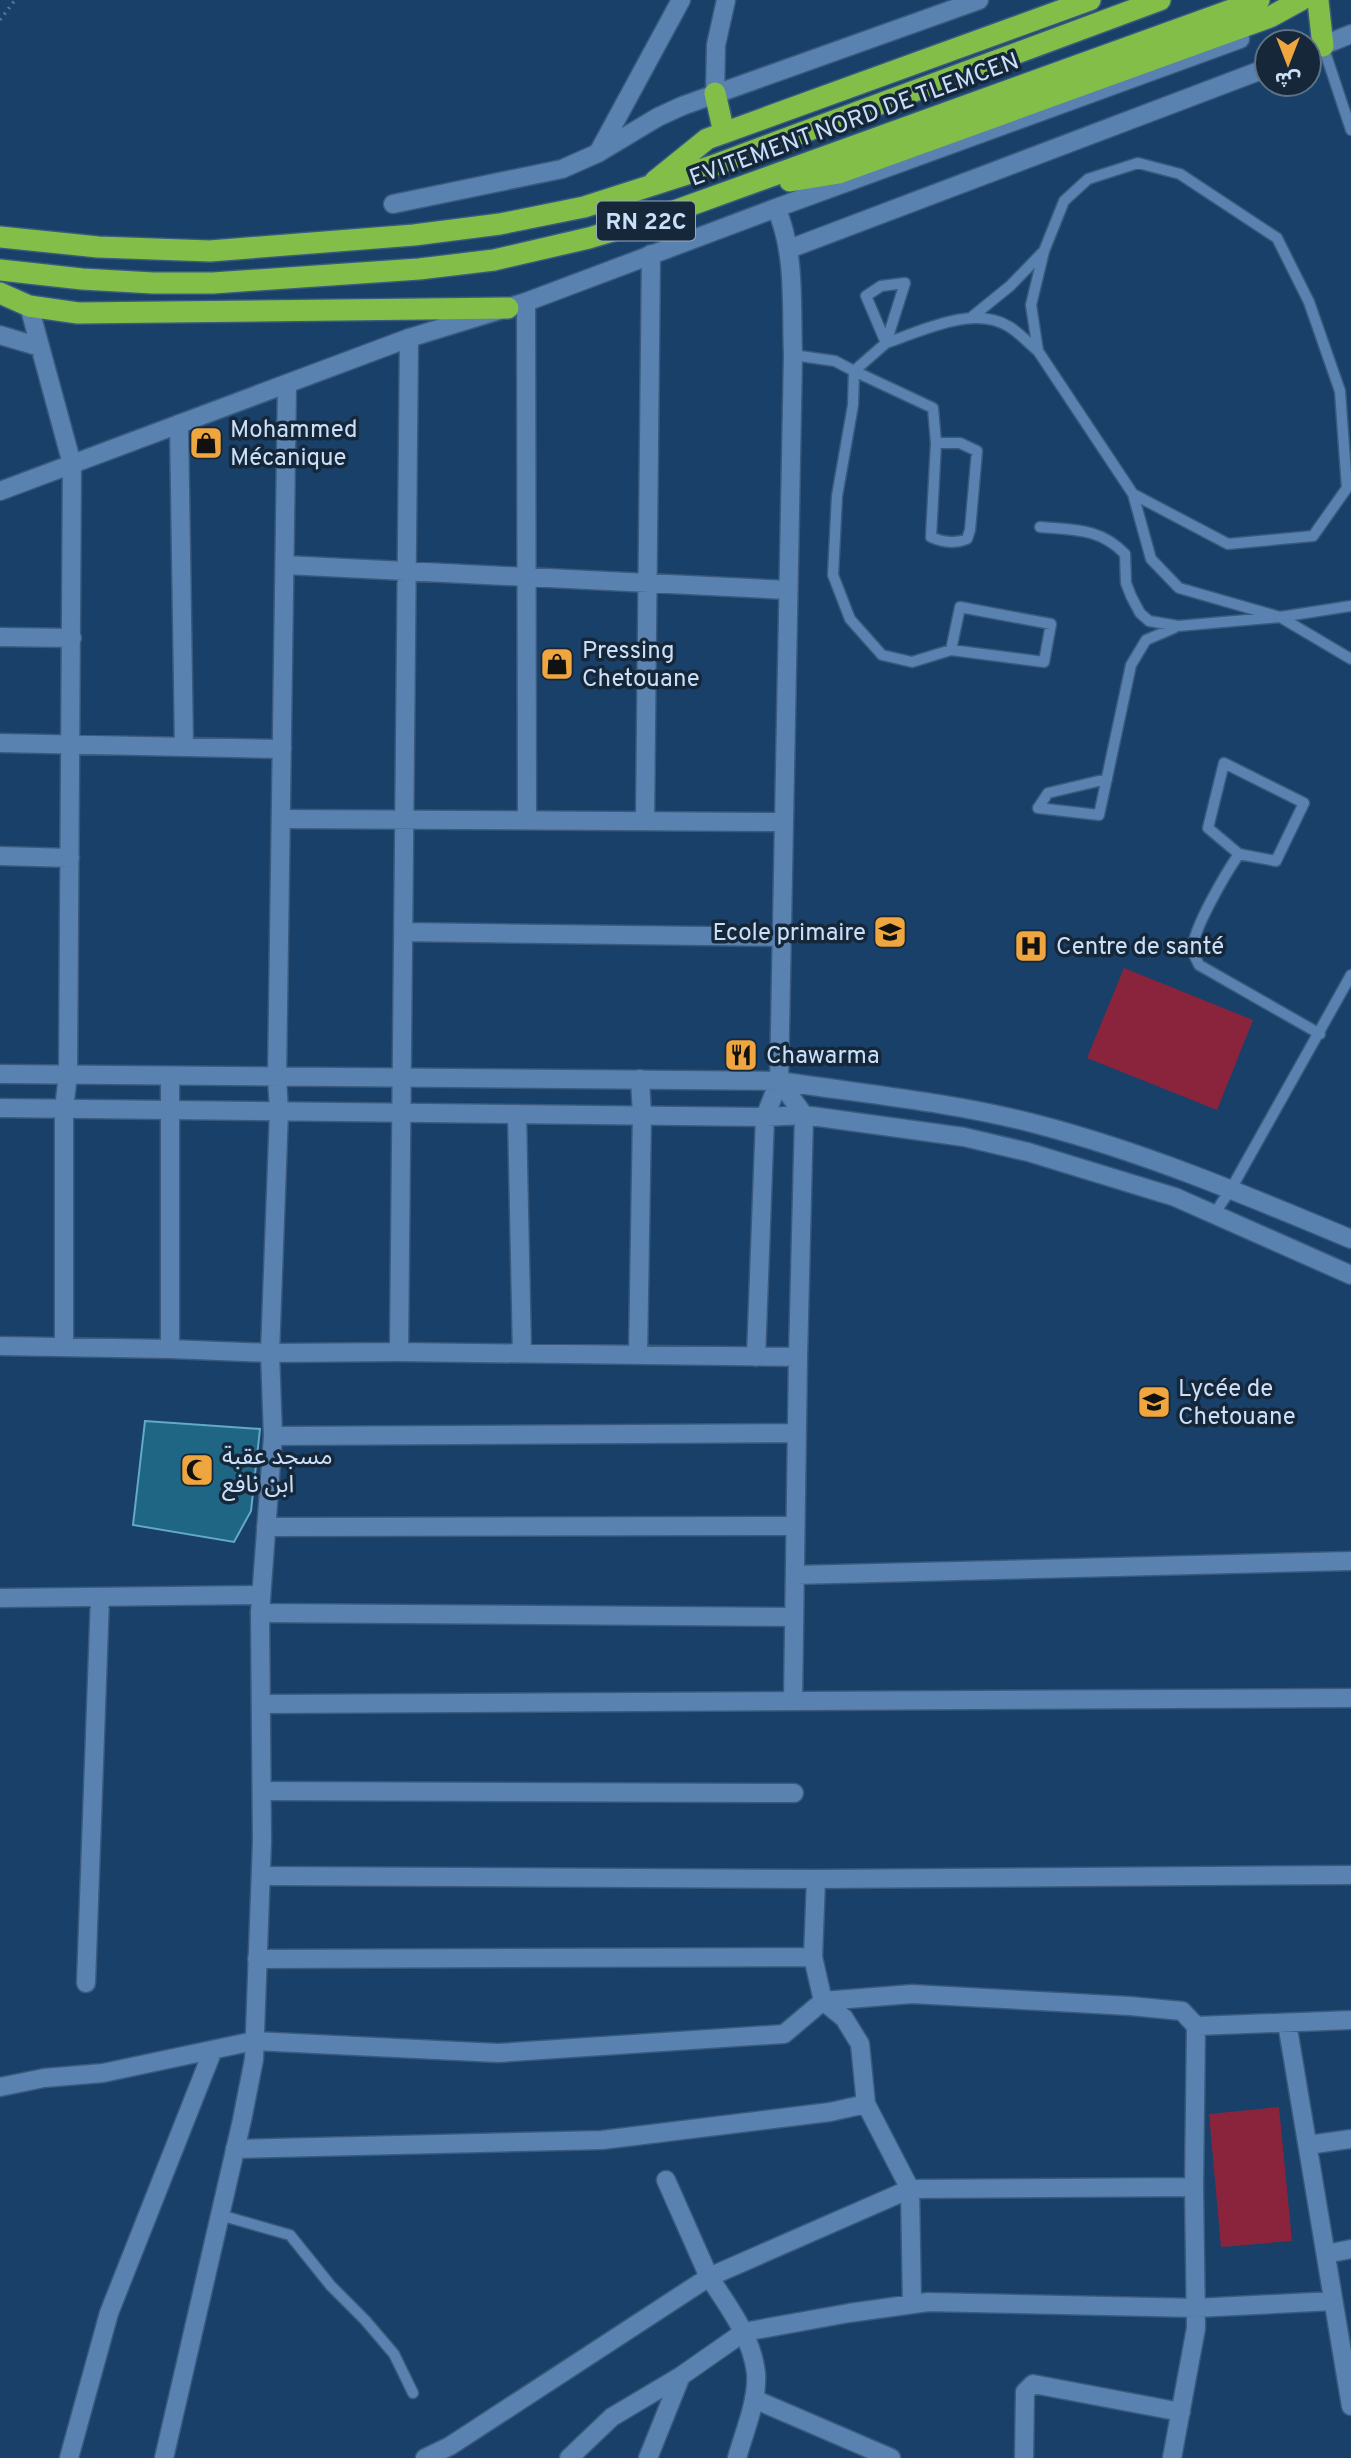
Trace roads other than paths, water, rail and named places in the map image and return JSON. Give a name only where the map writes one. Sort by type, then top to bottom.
[{"type":"highway","points":[[645,189],[699,145],[724,132],[1090,0]]},
{"type":"highway","name":"EVITEMENT NORD DE TLEMCEN","points":[[0,237],[97,247],[210,251],[414,235],[500,224],[584,207],[712,166],[1160,0]]},
{"type":"highway","name":"EVITEMENT NORD DE TLEMCEN","points":[[0,270],[153,284],[213,283],[419,269],[494,260],[589,238],[733,191],[1259,0]]},
{"type":"highway","points":[[733,191],[839,173],[1316,0],[1316,28]]},
{"type":"highway","points":[[715,93],[724,132]]},
{"type":"highway","points":[[0,293],[29,306],[78,313],[517,305]]},
{"type":"street","points":[[598,153],[681,0]]},
{"type":"street","points":[[715,93],[716,45],[726,0]]},
{"type":"street","points":[[393,204],[562,169],[598,153],[658,117],[715,93],[978,0]]},
{"type":"street","points":[[0,491],[409,338],[517,305],[1242,38],[1289,17],[1316,0]]},
{"type":"street","points":[[1323,45],[1351,34]]},
{"type":"street","points":[[789,249],[1253,73]]},
{"type":"street","points":[[756,1356],[765,1117],[779,1081],[793,355],[789,249],[776,208]]},
{"type":"street","points":[[645,821],[651,254]]},
{"type":"street","points":[[517,305],[527,577],[527,820]]},
{"type":"street","points":[[29,306],[72,464],[68,1075],[64,1108],[64,1347]]},
{"type":"street","points":[[0,335],[40,348]]},
{"type":"street","points":[[399,1352],[409,338]]},
{"type":"street","points":[[164,2458],[254,2059],[261,1876],[261,1604],[273,1436],[270,1353],[279,1111],[277,1077],[287,384]]},
{"type":"street","points":[[179,424],[184,747]]},
{"type":"street","points":[[285,565],[787,590]]},
{"type":"street","points":[[0,637],[72,638]]},
{"type":"street","points":[[0,743],[282,749]]},
{"type":"street","points":[[281,819],[782,822]]},
{"type":"street","points":[[0,856],[70,858]]},
{"type":"street","points":[[403,932],[780,937]]},
{"type":"street","points":[[0,1074],[779,1081],[956,1107],[1034,1124],[1109,1145],[1231,1189],[1351,1239]]},
{"type":"street","points":[[170,1076],[170,1349]]},
{"type":"street","points":[[638,1355],[642,1115],[640,1079]]},
{"type":"street","points":[[779,1081],[804,1115],[793,1701]]},
{"type":"street","points":[[0,1108],[765,1117],[804,1115],[964,1137],[1028,1152],[1175,1197],[1351,1275]]},
{"type":"street","points":[[517,1114],[522,1353]]},
{"type":"street","points":[[1028,1152],[1034,1124]]},
{"type":"street","points":[[0,1346],[270,1353],[798,1357]]},
{"type":"street","points":[[273,1436],[797,1433]]},
{"type":"street","points":[[266,1527],[796,1526]]},
{"type":"street","points":[[795,1575],[1351,1561]]},
{"type":"street","points":[[0,1598],[100,1597],[261,1604],[794,1617]]},
{"type":"street","points":[[86,1983],[100,1597]]},
{"type":"street","points":[[261,1704],[1351,1698]]},
{"type":"street","points":[[262,1791],[794,1793]]},
{"type":"street","points":[[261,1876],[816,1878],[1351,1875]]},
{"type":"street","points":[[816,1878],[813,1957],[823,2001],[844,2018],[860,2044],[866,2104],[910,2189],[912,2304]]},
{"type":"street","points":[[257,1959],[813,1957]]},
{"type":"street","points":[[0,2087],[44,2078],[103,2073],[254,2041],[498,2053],[784,2034],[823,2001],[912,1994],[1182,2011],[1196,2026],[1196,2328],[1172,2458]]},
{"type":"street","points":[[1196,2026],[1351,2020]]},
{"type":"street","points":[[1287,2022],[1351,2406]]},
{"type":"street","points":[[69,2458],[109,2313],[213,2050]]},
{"type":"street","points":[[235,2148],[602,2140],[830,2112],[866,2104]]},
{"type":"street","points":[[1308,2145],[1351,2139]]},
{"type":"street","points":[[666,2180],[709,2277],[744,2332],[756,2374],[754,2399],[737,2458]]},
{"type":"street","points":[[425,2458],[450,2446],[709,2277],[910,2189],[1194,2187]]},
{"type":"street","points":[[1326,2254],[1351,2249]]},
{"type":"street","points":[[569,2458],[612,2417],[681,2376],[744,2332],[928,2302],[1196,2308],[1334,2301]]},
{"type":"street","points":[[648,2458],[681,2376]]},
{"type":"street","points":[[1024,2458],[1025,2392],[1033,2384],[1181,2412]]},
{"type":"street","points":[[754,2399],[891,2458]]},
{"type":"lane","points":[[1323,64],[1351,130]]},
{"type":"lane","points":[[1038,351],[1031,305],[1044,251],[1064,201],[1088,179],[1138,163],[1180,174],[1277,238],[1309,302],[1340,391],[1347,488],[1313,537],[1228,544],[1133,494]]},
{"type":"lane","points":[[951,650],[960,607],[1051,624],[1044,663],[951,650],[912,662],[882,655],[850,619],[833,575],[837,496],[853,405],[854,371],[886,343],[973,316],[1010,286],[1044,251]]},
{"type":"lane","points":[[905,284],[896,307],[886,343],[866,296],[881,286],[905,284]]},
{"type":"lane","points":[[973,316],[994,319],[1010,326],[1038,351],[1133,494],[1151,559],[1179,588],[1280,617],[1351,659]]},
{"type":"lane","points":[[793,355],[835,361],[933,408],[936,443],[932,537],[940,541],[960,542],[967,539],[970,530],[977,451],[960,443],[936,443]]},
{"type":"lane","points":[[1040,527],[1079,530],[1112,541],[1125,554],[1126,583],[1140,613],[1149,621],[1178,626],[1280,617],[1351,606]]},
{"type":"lane","points":[[1107,779],[1048,793],[1038,807],[1099,815],[1107,779],[1131,665],[1146,640],[1178,626]]},
{"type":"lane","points":[[1224,762],[1304,803],[1276,861],[1239,853],[1208,828],[1224,762]]},
{"type":"lane","points":[[1239,853],[1195,936],[1193,951],[1199,965],[1320,1034]]},
{"type":"lane","points":[[1214,1214],[1231,1189],[1350,979]]},
{"type":"lane","points":[[220,2215],[290,2235],[331,2286],[394,2354],[414,2393]]},
{"type":"place","name":"Mohammed Mécanique","points":[[206,443]]},
{"type":"place","name":"Pressing Chetouane","points":[[557,664]]},
{"type":"place","name":"Ecole primaire","points":[[890,932]]},
{"type":"place","name":"Centre de santé","points":[[1031,946]]},
{"type":"place","name":"Chawarma","points":[[741,1055]]},
{"type":"place","name":"Lycée de Chetouane","points":[[1154,1402]]},
{"type":"place","name":"مسجد عقبة ابن نافع","points":[[197,1470]]}]
